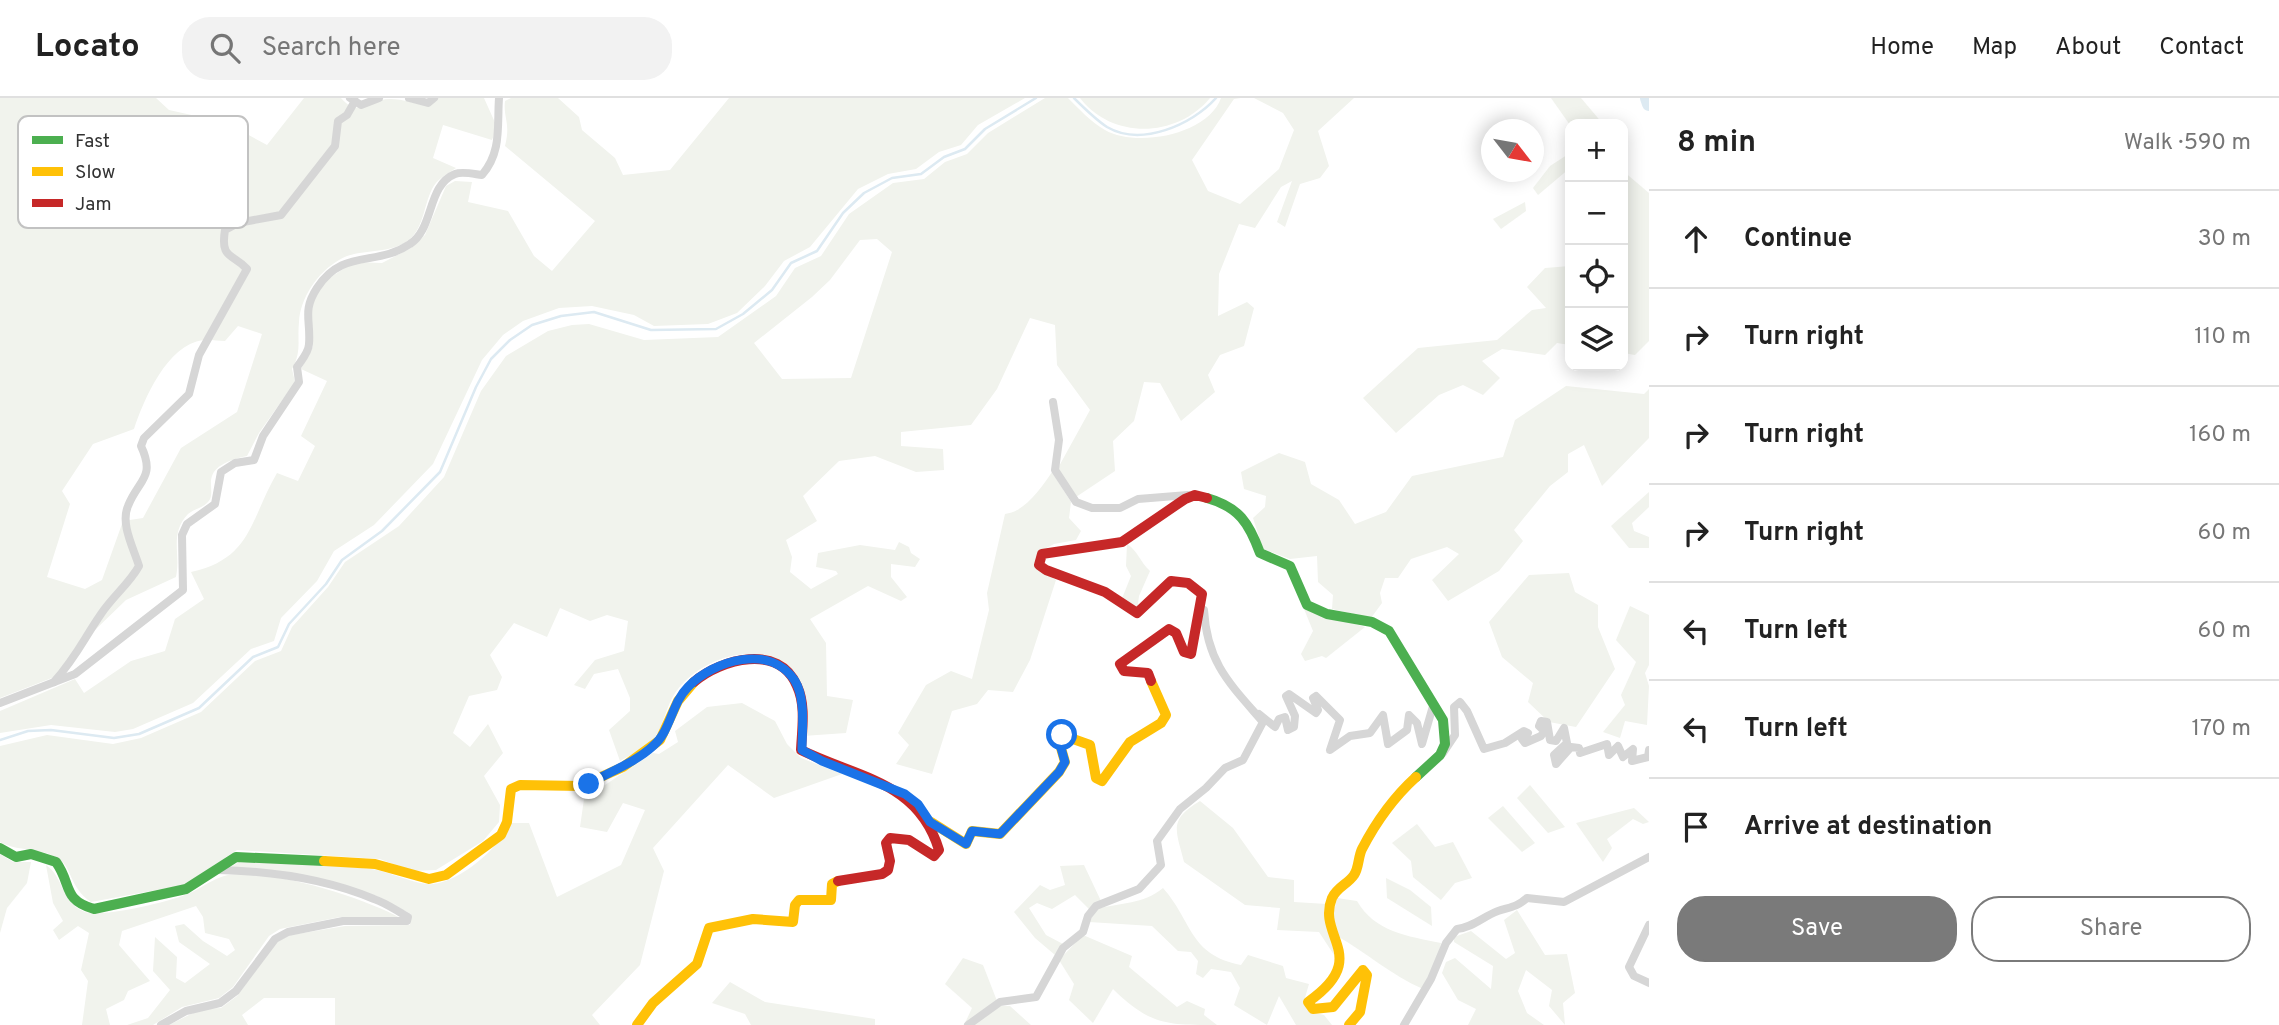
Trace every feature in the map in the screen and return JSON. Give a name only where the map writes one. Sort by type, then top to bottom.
[{"type":"street","points":[[248,221],[281,215],[335,146],[338,121],[347,115],[352,99],[360,105],[379,98]]},
{"type":"street","points":[[409,98],[428,103],[434,98]]},
{"type":"street","points":[[0,703],[75,674],[183,590],[181,535],[187,524],[215,504],[221,472],[235,463],[254,460],[264,436],[299,382],[297,367],[310,345],[307,308],[316,289],[340,263],[355,258],[368,260],[411,244],[422,233],[443,182],[457,173],[482,175],[490,165],[501,129],[499,98]]},
{"type":"street","points":[[54,682],[75,660],[100,615],[131,581],[139,566],[130,542],[127,508],[145,481],[148,461],[141,446],[144,438],[189,394],[199,355],[247,269],[230,259],[223,242],[225,230],[229,228]]},
{"type":"street","points":[[1053,402],[1059,440],[1055,470],[1076,502],[1092,508],[1120,508],[1138,499],[1195,495],[1235,507],[1249,522],[1260,553],[1288,564],[1293,569],[1300,595],[1307,605],[1355,621],[1383,625],[1396,641],[1443,720],[1445,744],[1440,755]]},
{"type":"street","points":[[968,1025],[1000,1002],[1036,997],[1063,948],[1083,932],[1088,916],[1096,906],[1145,884],[1161,864],[1157,841],[1180,809],[1226,768],[1243,761],[1264,722],[1234,691],[1213,657],[1205,635],[1202,594],[1195,587],[1183,580],[1171,581],[1137,613],[1105,592],[1039,565],[1042,554],[1054,548],[1120,543],[1165,509],[1195,495]]},
{"type":"street","points":[[930,822],[966,844],[972,831],[1000,834],[1059,772],[1065,762],[1059,741],[1062,735],[1090,745],[1096,778],[1102,781],[1109,776],[1119,756],[1136,737],[1163,722],[1166,715],[1148,673],[1124,671],[1121,664],[1125,657],[1169,629],[1176,633],[1184,652],[1191,654],[1203,601]]},
{"type":"street","points":[[0,848],[16,857],[31,854],[56,862],[72,900],[94,909],[170,894],[218,870],[236,857],[375,864],[429,879],[446,876],[500,835],[508,822],[511,789],[520,785],[589,784],[654,746],[666,730],[671,711],[687,687],[711,669],[739,660],[762,659],[784,667],[797,683],[802,718],[802,750],[822,761],[905,794],[918,804],[930,822],[939,850],[934,856],[909,840],[890,838],[886,843],[890,861],[888,870],[882,874],[837,881],[832,884],[831,900],[799,900],[795,905],[793,922],[753,919],[709,928],[697,964],[653,1003],[637,1025]]},
{"type":"street","points":[[1254,711],[1268,718],[1275,727],[1279,719],[1285,717],[1288,730],[1294,727],[1295,716],[1286,696],[1289,694],[1316,713],[1318,710],[1313,698],[1316,696],[1340,720],[1329,750],[1350,736],[1370,733],[1383,715],[1388,744],[1407,730],[1409,715],[1417,723],[1422,744],[1433,706]]},
{"type":"street","points":[[1349,1025],[1360,1012],[1367,975],[1363,970],[1339,1004],[1321,1010],[1313,1009],[1308,1002],[1325,990],[1339,962],[1330,915],[1333,896],[1339,885],[1354,875],[1361,851],[1373,836],[1394,797],[1449,747],[1455,735],[1454,707],[1460,702],[1467,711],[1484,749],[1505,743],[1524,731],[1528,733],[1522,739],[1525,743],[1532,741],[1544,731],[1539,726],[1541,721],[1547,722],[1550,740],[1556,741],[1564,728],[1567,736],[1567,743],[1554,755],[1556,764],[1572,747],[1579,748],[1580,753],[1607,744],[1609,755],[1618,746],[1623,757],[1633,748],[1632,761],[1648,757],[1649,750]]},
{"type":"street","points":[[1404,1025],[1432,979],[1446,943],[1457,929],[1470,927],[1496,912],[1517,908],[1527,898],[1564,902],[1579,897],[1605,878],[1649,857]]},
{"type":"street","points":[[161,1025],[186,1011],[220,1003],[236,991],[275,939],[288,932],[343,921],[407,921],[408,917],[378,900],[332,887],[288,876],[218,870]]},
{"type":"street","points":[[1649,925],[1629,967],[1634,976],[1649,983]]},
{"type":"shaded area","points":[[0,98],[156,98],[169,110],[196,116],[18,116],[18,228],[248,228],[248,135],[267,145],[304,98],[341,98],[347,104],[359,108],[390,99],[428,106],[438,98],[484,98],[497,127],[492,140],[443,125],[433,158],[456,168],[434,185],[420,225],[412,237],[389,249],[346,256],[324,271],[312,286],[300,313],[298,351],[292,369],[295,382],[259,433],[247,456],[230,461],[213,473],[210,498],[205,505],[188,514],[182,521],[177,536],[176,577],[126,600],[95,630],[57,676],[0,698]],"holes":[[[238,326],[262,334],[237,412],[181,448],[143,518],[123,521],[102,580],[85,589],[47,577],[70,504],[62,491],[93,444],[134,429],[151,389],[168,362],[178,352],[190,344],[206,340],[225,341]]]},
{"type":"shaded area","points":[[511,98],[558,98],[579,117],[582,130],[615,158],[623,175],[670,170],[729,98],[1025,98],[978,125],[961,145],[939,152],[916,169],[888,174],[858,189],[810,247],[784,261],[765,286],[737,313],[708,324],[654,326],[634,315],[592,306],[559,308],[523,321],[503,335],[482,360],[433,464],[374,525],[334,551],[317,581],[281,618],[274,641],[251,649],[193,703],[133,729],[115,732],[51,725],[0,733],[0,711],[75,679],[84,693],[131,661],[165,651],[175,619],[204,599],[191,572],[211,566],[238,547],[247,535],[277,473],[298,481],[315,446],[301,436],[327,381],[301,369],[313,347],[309,310],[319,289],[328,279],[354,262],[382,263],[411,248],[425,235],[446,186],[455,181],[472,182],[468,202],[508,211],[534,256],[552,271],[595,221],[505,146],[505,101]]},
{"type":"shaded area","points":[[1045,98],[1068,98],[1105,130],[1134,138],[1152,138],[1170,135],[1202,121],[1214,111],[1221,98],[1241,98],[1234,99],[1192,160],[1208,191],[1240,204],[1279,169],[1294,130],[1283,113],[1254,98],[1354,98],[1318,131],[1329,166],[1320,178],[1300,184],[1285,227],[1277,222],[1292,181],[1281,187],[1255,228],[1239,224],[1219,274],[1218,316],[1247,302],[1254,308],[1244,346],[1220,355],[1208,375],[1215,392],[1181,421],[1160,383],[1144,382],[1134,421],[1113,441],[1115,471],[1076,497],[1058,468],[1090,410],[1057,365],[1055,325],[1030,318],[997,389],[971,425],[901,432],[901,446],[943,449],[944,470],[916,472],[875,456],[839,461],[803,496],[817,521],[786,540],[792,557],[790,572],[811,589],[838,574],[836,571],[816,567],[818,553],[860,545],[895,550],[899,542],[909,547],[911,553],[920,559],[915,567],[891,564],[891,577],[907,597],[901,601],[868,586],[810,619],[826,643],[827,696],[853,700],[846,733],[803,736],[802,698],[797,678],[791,670],[768,657],[744,654],[707,665],[686,680],[670,702],[660,729],[652,741],[620,761],[609,730],[630,711],[630,698],[618,669],[594,674],[585,689],[574,685],[595,660],[624,651],[628,621],[607,615],[590,621],[560,608],[547,637],[514,623],[490,655],[502,677],[497,690],[469,696],[453,733],[470,747],[488,724],[503,753],[484,776],[500,805],[499,822],[483,841],[436,870],[411,871],[380,859],[237,850],[184,885],[91,902],[79,890],[59,859],[0,842],[0,746],[47,735],[113,744],[141,738],[201,712],[255,661],[281,651],[292,627],[328,587],[345,562],[399,526],[444,477],[481,391],[506,356],[548,331],[572,325],[589,324],[644,340],[718,337],[776,296],[795,268],[821,256],[849,214],[893,183],[924,179],[945,162],[967,154],[988,133]],"holes":[[[877,239],[892,252],[851,378],[782,379],[754,343],[830,280],[860,240]]]},
{"type":"shaded area","points":[[1080,98],[1210,98],[1180,121],[1145,129],[1126,127],[1109,121],[1093,112]]},
{"type":"shaded area","points":[[1551,98],[1581,98],[1599,119],[1566,119]]},
{"type":"shaded area","points":[[1565,156],[1565,172],[1538,195],[1533,188],[1538,182],[1544,182],[1544,174],[1550,166]]},
{"type":"shaded area","points":[[1628,175],[1649,193],[1649,341],[1635,355],[1628,354]]},
{"type":"shaded area","points":[[1525,202],[1526,211],[1501,229],[1493,219]]},
{"type":"shaded area","points":[[1565,266],[1565,344],[1557,343],[1545,355],[1502,349],[1482,361],[1500,378],[1483,395],[1463,385],[1439,395],[1396,433],[1363,398],[1418,348],[1497,340],[1532,310],[1546,308],[1527,287],[1545,268]]},
{"type":"shaded area","points":[[1566,386],[1644,394],[1649,389],[1649,438],[1602,486],[1584,445],[1568,454],[1568,472],[1550,486],[1514,530],[1523,541],[1499,571],[1448,601],[1432,580],[1459,554],[1447,547],[1411,559],[1398,578],[1385,578],[1380,593],[1382,603],[1371,618],[1332,609],[1333,595],[1318,582],[1317,556],[1290,559],[1263,549],[1253,518],[1265,507],[1266,496],[1244,489],[1241,472],[1279,453],[1305,462],[1311,484],[1339,500],[1355,524],[1386,512],[1412,476],[1503,457],[1515,420]]},
{"type":"shaded area","points":[[1052,472],[1071,502],[1069,518],[1081,531],[1076,540],[1054,544],[1041,551],[1041,571],[1056,580],[1030,660],[1013,692],[988,690],[977,704],[952,711],[932,774],[896,764],[909,745],[898,733],[926,685],[951,671],[972,679],[989,610],[987,593],[1005,514],[1026,504]]},
{"type":"shaded area","points":[[1649,492],[1649,507],[1632,523],[1634,531],[1649,537],[1649,548],[1629,548],[1611,526]]},
{"type":"shaded area","points":[[1127,544],[1150,571],[1139,596],[1137,611],[1121,601],[1131,576],[1126,566]]},
{"type":"shaded area","points":[[1569,573],[1575,592],[1598,605],[1598,627],[1615,669],[1576,727],[1549,722],[1528,702],[1533,683],[1502,657],[1489,622],[1529,575]]},
{"type":"shaded area","points":[[1630,606],[1649,615],[1649,665],[1645,673],[1649,686],[1647,725],[1625,721],[1620,738],[1603,732],[1625,705],[1621,695],[1636,662],[1616,640]]},
{"type":"shaded area","points":[[1304,609],[1365,627],[1326,658],[1322,656],[1305,661],[1301,654],[1313,631]]},
{"type":"shaded area","points":[[742,703],[775,721],[787,744],[801,758],[842,774],[774,798],[728,765],[653,848],[664,871],[640,965],[592,1015],[600,1025],[335,1025],[335,998],[264,998],[242,1015],[248,1025],[169,1025],[201,1009],[221,1008],[237,996],[278,941],[291,935],[345,926],[410,925],[411,914],[377,896],[347,886],[230,867],[243,860],[339,866],[378,870],[419,883],[433,884],[455,877],[478,862],[498,842],[511,823],[529,823],[557,897],[621,865],[645,810],[623,803],[607,832],[580,827],[584,799],[653,753],[659,754],[678,742],[675,731],[707,707]]},
{"type":"shaded area","points":[[1530,785],[1565,827],[1548,833],[1517,798]]},
{"type":"shaded area","points":[[1200,801],[1233,828],[1268,877],[1294,880],[1294,902],[1327,904],[1334,955],[1319,932],[1277,930],[1280,908],[1245,905],[1184,862],[1177,827],[1183,814]]},
{"type":"shaded area","points":[[1503,806],[1535,843],[1522,852],[1488,818]]},
{"type":"shaded area","points":[[1634,808],[1649,822],[1643,824],[1633,819],[1607,839],[1612,848],[1603,862],[1576,823]]},
{"type":"shaded area","points":[[1417,824],[1435,847],[1453,842],[1472,878],[1455,883],[1441,900],[1413,877],[1411,861],[1392,843]]},
{"type":"shaded area","points":[[0,854],[13,862],[31,862],[27,883],[7,908],[0,933]]},
{"type":"shaded area","points":[[46,865],[56,876],[71,903],[85,912],[106,913],[154,904],[190,893],[220,877],[242,874],[314,886],[339,893],[400,918],[340,917],[280,929],[269,936],[233,987],[219,998],[182,1007],[153,1025],[127,1025],[148,1018],[170,990],[153,971],[155,937],[177,957],[176,978],[185,983],[210,964],[179,942],[175,926],[184,924],[203,941],[227,956],[235,950],[229,939],[205,933],[203,917],[196,906],[122,931],[119,945],[150,981],[128,991],[124,1000],[106,1009],[110,1025],[82,1025],[88,981],[81,970],[89,933],[78,926],[59,940],[53,930],[63,921],[53,903]]},
{"type":"shaded area","points":[[1084,865],[1101,901],[1089,909],[1075,895],[1052,909],[1037,903],[1029,908],[1046,935],[1063,944],[1055,955],[1035,938],[1014,912],[1040,885],[1050,890],[1065,885],[1060,866]]},
{"type":"shaded area","points":[[1386,878],[1410,890],[1431,907],[1432,926],[1387,898]]},
{"type":"shaded area","points":[[1163,888],[1194,936],[1211,954],[1241,965],[1248,955],[1283,966],[1286,978],[1309,984],[1304,1001],[1311,1012],[1324,1015],[1332,1025],[1296,1025],[1279,996],[1267,1025],[1234,1005],[1240,988],[1231,972],[1211,969],[1203,978],[1196,974],[1198,961],[1191,952],[1178,951],[1152,926],[1089,922],[1097,909],[1139,900]]},
{"type":"shaded area","points":[[1337,898],[1357,901],[1373,920],[1393,931],[1441,943],[1437,961],[1423,989],[1337,936],[1333,916]]},
{"type":"shaded area","points":[[1517,910],[1545,955],[1567,954],[1575,993],[1563,1003],[1565,1025],[1549,1006],[1552,990],[1526,970],[1518,991],[1527,1013],[1544,1025],[1468,1025],[1476,1009],[1458,1000],[1442,973],[1446,962],[1455,958],[1491,989],[1493,966],[1454,942],[1454,937],[1471,931],[1506,959],[1515,953],[1504,920]]},
{"type":"shaded area","points":[[1083,935],[1132,956],[1129,967],[1177,1007],[1187,1001],[1205,1009],[1204,1015],[1217,1025],[1160,1020],[1138,1010],[1113,989],[1093,1023],[1069,1000],[1074,984],[1059,960]]},
{"type":"shaded area","points":[[963,958],[983,965],[997,1001],[965,1023],[972,1008],[945,984]]},
{"type":"shaded area","points":[[730,982],[765,1002],[875,1019],[875,1025],[751,1025],[745,1014],[712,1003]]},
{"type":"shaded area","points":[[1001,1006],[1010,1006],[1031,1025],[973,1025]]},
{"type":"waterway","points":[[0,740],[28,731],[51,730],[114,738],[139,734],[199,708],[253,657],[278,647],[289,624],[326,584],[342,560],[382,531],[440,472],[476,387],[491,359],[510,340],[532,325],[561,316],[594,312],[651,330],[716,329],[743,314],[772,290],[791,263],[817,251],[843,213],[864,193],[892,178],[921,174],[944,157],[965,149],[985,129],[1036,98]]},
{"type":"waterway","points":[[1074,98],[1107,127],[1120,133],[1135,135],[1150,134],[1180,124],[1194,117],[1216,98]]},
{"type":"waterway","points":[[1647,98],[1649,104]]},
{"type":"traffic: fast","points":[[1207,498],[1235,511],[1252,533],[1260,553],[1290,566],[1307,605],[1327,614],[1372,622],[1389,631],[1443,720],[1445,744],[1440,755],[1416,777]]},
{"type":"traffic: fast","points":[[0,848],[16,857],[31,854],[56,862],[72,896],[94,909],[186,889],[236,857],[324,861]]},
{"type":"traffic: slow","points":[[931,822],[966,844],[972,831],[1000,834],[1059,772],[1065,762],[1059,741],[1062,735],[1090,745],[1096,778],[1102,781],[1130,742],[1161,723],[1166,715],[1151,681]]},
{"type":"traffic: slow","points":[[324,861],[375,864],[429,879],[446,875],[501,835],[507,822],[511,789],[520,785],[581,786],[623,767],[660,740],[678,701],[694,682]]},
{"type":"traffic: slow","points":[[1349,1025],[1360,1012],[1367,975],[1363,970],[1333,1007],[1313,1009],[1308,1002],[1327,986],[1340,960],[1330,924],[1332,898],[1354,875],[1362,849],[1379,820],[1416,777]]},
{"type":"traffic: slow","points":[[637,1025],[653,1003],[697,964],[709,928],[753,919],[793,922],[795,905],[799,900],[831,900],[832,884],[838,881]]},
{"type":"traffic: jam","points":[[1151,681],[1148,673],[1124,671],[1120,664],[1169,629],[1176,633],[1184,652],[1191,654],[1202,594],[1188,583],[1171,581],[1137,613],[1105,592],[1046,570],[1039,565],[1042,554],[1122,542],[1185,499],[1195,495],[1207,498]]},
{"type":"traffic: jam","points":[[694,682],[705,674],[734,662],[749,659],[777,664],[789,673],[800,693],[803,717],[801,750],[884,785],[917,809],[939,850],[934,856],[909,840],[890,838],[886,843],[890,861],[888,870],[882,874],[838,881]]},
{"type":"route","points":[[589,784],[654,746],[666,730],[671,711],[687,687],[711,669],[739,660],[762,659],[784,667],[797,683],[802,718],[802,750],[822,761],[905,794],[918,804],[930,822],[966,844],[972,831],[1000,834],[1059,772],[1065,762],[1059,741],[1062,735]]}]
